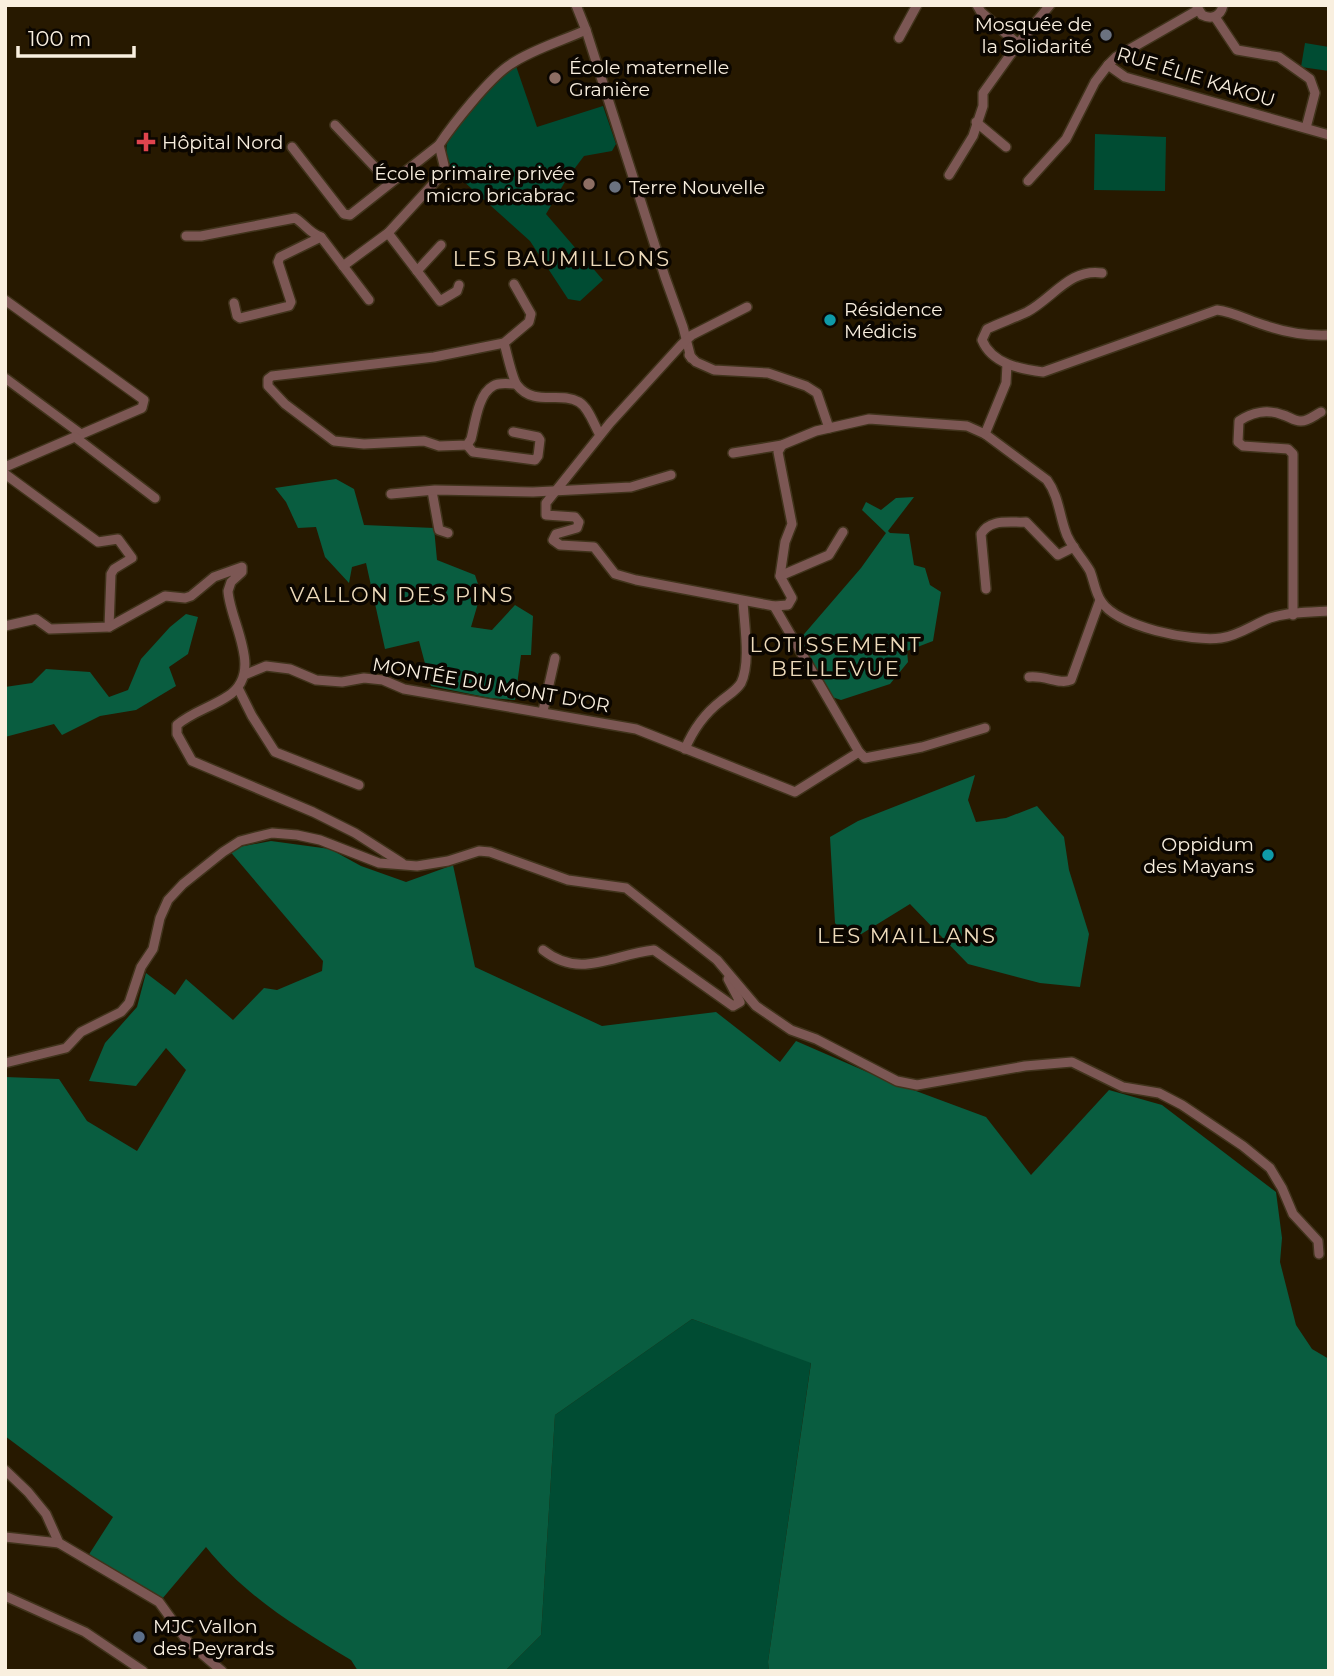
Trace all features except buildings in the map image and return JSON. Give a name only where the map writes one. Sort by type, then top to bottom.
[{"type":"street","points":[[576,5],[691,358],[714,370],[768,373],[806,387],[817,393],[829,428]]},
{"type":"street","points":[[899,37],[917,5]]},
{"type":"street","points":[[977,5],[981,12],[1018,44]]},
{"type":"street","points":[[950,175],[973,135],[983,106],[983,93],[1050,5]]},
{"type":"street","points":[[1108,65],[1116,57],[1198,8],[1205,17],[1214,17],[1222,10],[1223,5]]},
{"type":"street","points":[[1214,17],[1237,50],[1279,57],[1310,79],[1315,93],[1306,128]]},
{"type":"street","points":[[292,147],[344,214],[350,215],[439,145],[502,69],[514,61],[586,30]]},
{"type":"street","name":"RUE ÉLIE KAKOU","points":[[1028,181],[1066,139],[1100,73],[1108,65],[1125,77],[1329,135]]},
{"type":"street","points":[[976,122],[1006,147]]},
{"type":"street","points":[[335,125],[390,183]]},
{"type":"street","points":[[344,267],[388,233],[444,172],[439,145]]},
{"type":"street","points":[[186,236],[201,236],[295,218],[312,234],[321,237],[369,300]]},
{"type":"street","points":[[388,233],[440,301],[457,291],[459,285]]},
{"type":"street","points":[[234,303],[240,318],[289,306],[291,302],[278,262],[280,257],[321,237]]},
{"type":"street","points":[[417,271],[441,245]]},
{"type":"street","points":[[1102,273],[1092,271],[1072,277],[1029,311],[987,329],[982,340],[984,346],[988,352],[1007,364],[1043,372],[1217,310],[1289,332],[1329,335]]},
{"type":"street","points":[[467,445],[439,446],[424,441],[364,444],[334,441],[285,404],[268,386],[268,379],[272,376],[422,358],[504,343],[529,322],[531,314],[514,284]]},
{"type":"street","points":[[5,300],[144,400],[142,408],[5,467]]},
{"type":"street","points":[[747,307],[684,342],[610,423],[555,490],[544,507],[546,515],[575,517],[580,525],[556,534],[553,537],[555,544],[594,547],[615,574],[636,580],[743,601],[774,606],[788,605],[792,598],[779,576],[785,542],[792,524],[778,452],[782,445]]},
{"type":"street","points":[[504,343],[516,384]]},
{"type":"street","points":[[985,434],[1006,383],[1007,364]]},
{"type":"street","points":[[5,378],[155,498]]},
{"type":"street","points":[[467,445],[485,393],[500,384],[516,384],[542,399],[577,401],[582,404],[600,435]]},
{"type":"street","points":[[1293,615],[1293,454],[1288,449],[1242,446],[1238,442],[1239,421],[1248,414],[1259,412],[1280,413],[1299,421],[1321,412]]},
{"type":"street","points":[[733,453],[782,445],[829,428],[869,419],[967,426],[985,434],[1047,480],[1053,488],[1065,532],[1090,572],[1100,600],[1116,616],[1151,628],[1202,639],[1234,635],[1272,617],[1329,611]]},
{"type":"street","points":[[591,420],[610,423]]},
{"type":"street","points":[[467,445],[473,452],[535,460],[538,456],[538,437],[513,432]]},
{"type":"street","points":[[5,474],[98,542],[118,539],[132,558],[114,569],[111,574],[108,627]]},
{"type":"street","points":[[391,494],[631,487],[671,475]]},
{"type":"street","points":[[432,491],[439,530],[448,533]]},
{"type":"street","points":[[986,589],[981,534],[985,527],[993,523],[1026,522],[1058,555],[1073,547]]},
{"type":"street","points":[[779,576],[829,555],[843,532]]},
{"type":"street","points":[[5,626],[36,619],[50,629],[108,627],[165,596],[191,596],[214,577],[242,567],[243,572],[231,582],[228,591],[243,651],[244,675],[238,688],[226,697],[177,725],[177,734],[192,761],[229,775],[355,833],[406,865]]},
{"type":"street","points":[[1029,677],[1041,675],[1065,682],[1071,680],[1100,600]]},
{"type":"street","points":[[685,749],[698,723],[719,702],[734,692],[741,682],[746,667],[743,601]]},
{"type":"street","points":[[774,606],[865,758],[922,747],[985,728]]},
{"type":"street","points":[[543,711],[555,658]]},
{"type":"street","name":"MONTÉE DU MONT D'OR","points":[[244,675],[266,666],[289,669],[316,680],[383,680],[404,689],[636,729],[795,792],[859,752]]},
{"type":"street","points":[[238,688],[275,752],[359,785]]},
{"type":"street","points":[[5,1063],[66,1048],[81,1032],[121,1012],[129,1003],[141,967],[153,949],[160,918],[168,900],[183,884],[240,841],[272,833],[298,835],[320,840],[379,863],[417,866],[448,861],[479,851],[490,852],[568,880],[626,888],[717,960],[756,1006],[791,1030],[816,1039],[897,1081],[917,1085],[1025,1066],[1072,1062],[1124,1087],[1159,1093],[1182,1105],[1243,1146],[1270,1168],[1293,1214],[1318,1241],[1319,1254]]},
{"type":"street","points":[[543,950],[554,959],[580,966],[654,950],[733,1006],[740,1002],[730,982],[708,953]]},
{"type":"street","points":[[5,1470],[46,1514],[59,1543]]},
{"type":"street","points":[[5,1537],[59,1543],[159,1602],[188,1642],[222,1671]]},
{"type":"street","points":[[5,1596],[85,1632],[143,1671]]},
{"type":"green space","points":[[1305,43],[1329,47],[1329,71],[1301,67]]},
{"type":"green space","points":[[516,66],[537,127],[603,106],[616,144],[612,151],[584,156],[546,214],[603,280],[580,301],[568,299],[530,241],[452,171],[449,161],[447,144],[458,126],[489,90]]},
{"type":"green space","points":[[1095,134],[1166,137],[1165,191],[1094,190]]},
{"type":"green space","points":[[336,479],[354,489],[364,525],[434,528],[437,560],[475,575],[481,593],[471,627],[492,630],[515,605],[533,616],[531,655],[521,655],[515,700],[490,698],[431,686],[419,641],[385,649],[366,563],[352,567],[349,583],[325,557],[316,527],[298,528],[286,502],[275,488]]},
{"type":"green space","points":[[914,497],[888,531],[909,534],[914,565],[925,568],[930,585],[941,592],[933,641],[907,651],[908,662],[890,684],[841,700],[832,697],[799,640],[861,568],[886,533],[862,510],[866,502],[881,510],[896,498]]},
{"type":"green space","points":[[186,614],[198,617],[188,654],[169,667],[176,686],[136,710],[100,716],[62,735],[54,724],[5,737],[5,687],[32,683],[46,669],[90,672],[109,697],[128,690],[141,659],[170,627]]},
{"type":"green space","points":[[975,775],[968,800],[976,822],[1006,818],[1037,806],[1064,837],[1069,870],[1089,934],[1080,987],[1040,983],[968,964],[910,904],[850,941],[835,923],[830,837],[858,821]]},
{"type":"green space","points":[[271,841],[330,849],[361,866],[406,882],[453,865],[475,967],[602,1026],[716,1012],[780,1062],[796,1041],[881,1078],[986,1117],[1031,1175],[1109,1090],[1162,1105],[1276,1192],[1282,1238],[1280,1262],[1296,1325],[1312,1349],[1329,1359],[1329,1671],[769,1671],[768,1662],[811,1363],[692,1319],[555,1415],[541,1635],[505,1671],[358,1671],[351,1660],[255,1596],[221,1565],[206,1547],[162,1599],[88,1556],[113,1517],[5,1436],[5,1077],[59,1079],[87,1121],[137,1151],[186,1070],[166,1048],[136,1086],[89,1081],[105,1043],[137,1007],[146,973],[175,995],[186,979],[233,1020],[264,988],[277,990],[322,971],[323,961],[228,849]]},
{"type":"green space","points":[[692,1319],[811,1362],[768,1662],[769,1671],[505,1671],[541,1635],[555,1415]]},
{"type":"place","name":"Mosquée de la Solidarité","points":[[1106,35]]},
{"type":"place","name":"École maternelle Granière","points":[[555,78]]},
{"type":"place","name":"Hôpital Nord","points":[[146,142]]},
{"type":"place","name":"École primaire privée micro bricabrac","points":[[589,184]]},
{"type":"place","name":"Terre Nouvelle","points":[[615,187]]},
{"type":"place","name":"Résidence Médicis","points":[[830,320]]},
{"type":"place","name":"Oppidum des Mayans","points":[[1268,855]]},
{"type":"place","name":"MJC Vallon des Peyrards","points":[[139,1637]]},
{"type":"district","name":"LES BAUMILLONS","points":[[562,258]]},
{"type":"district","name":"VALLON DES PINS","points":[[402,594]]},
{"type":"district","name":"LOTISSEMENT BELLEVUE","points":[[836,656]]},
{"type":"district","name":"LES MAILLANS","points":[[907,935]]}]
